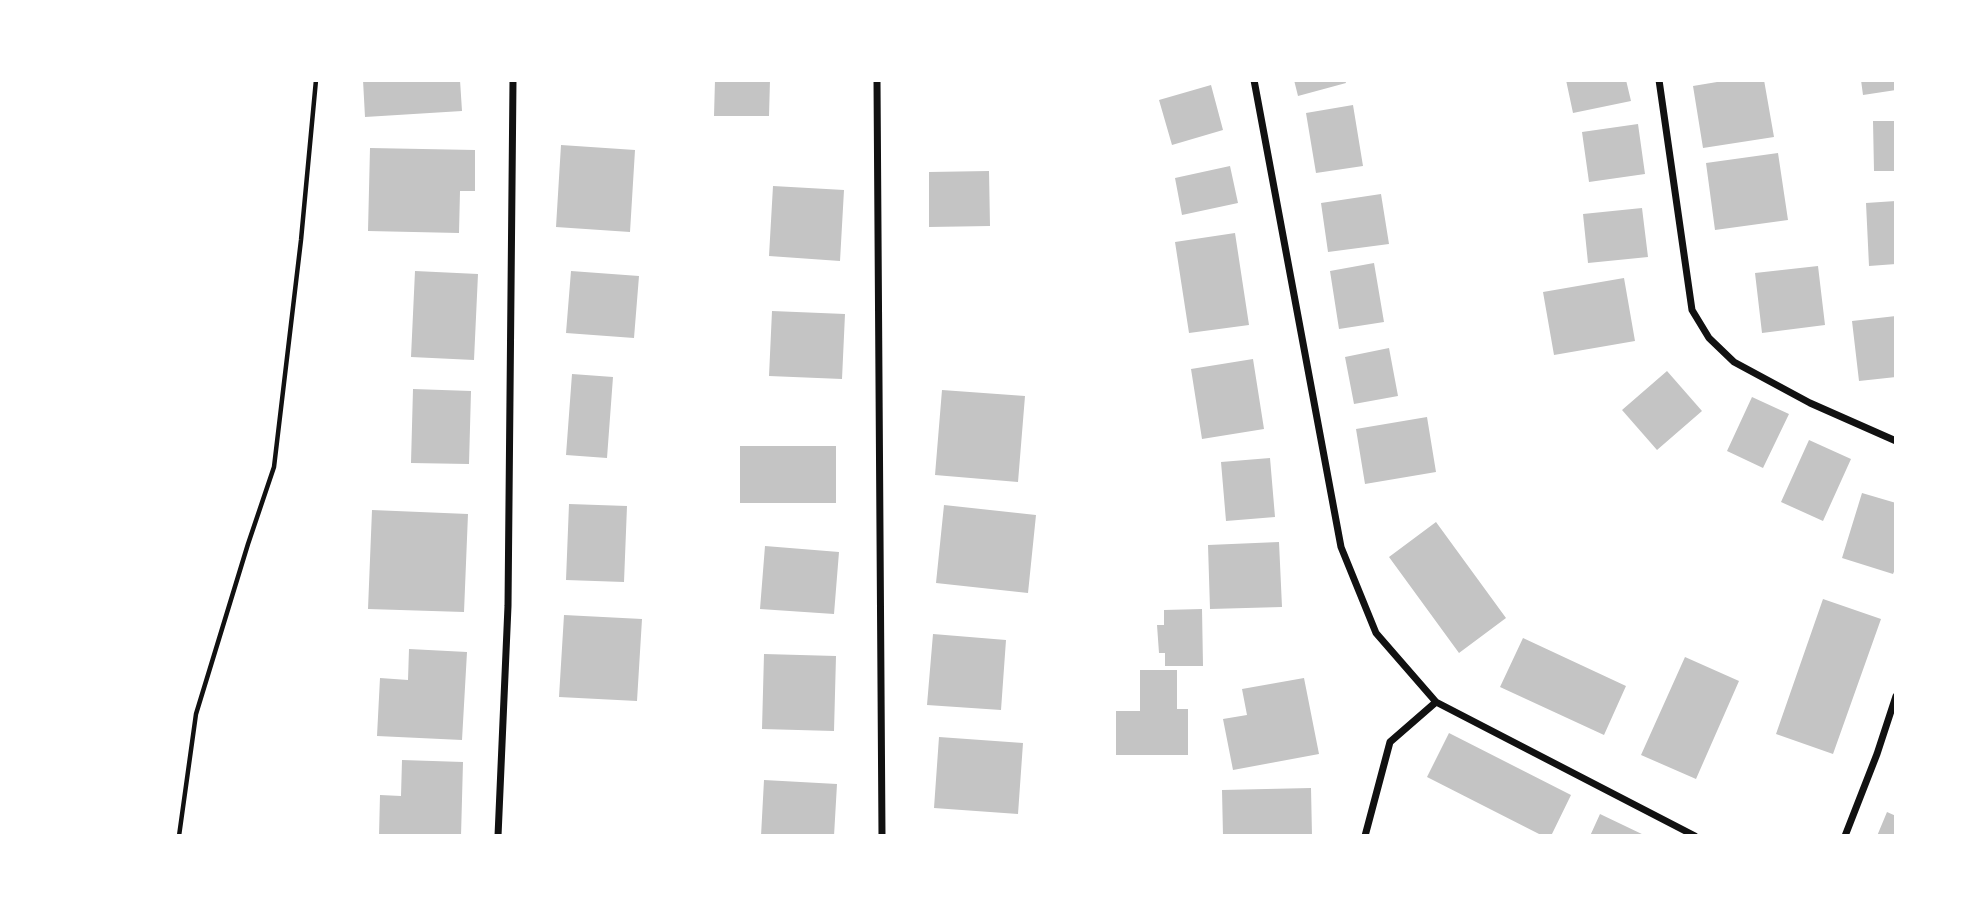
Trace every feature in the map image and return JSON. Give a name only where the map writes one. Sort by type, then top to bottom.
[{"type":"street","points":[[498,835],[508,606],[513,80]]},
{"type":"street","points":[[877,80],[882,835]]},
{"type":"street","points":[[1254,80],[1341,547],[1376,633],[1436,702],[1695,835]]},
{"type":"street","points":[[1659,80],[1692,310],[1709,338],[1734,362],[1810,403],[1895,441]]},
{"type":"street","points":[[1845,835],[1877,754],[1895,696]]},
{"type":"street","points":[[1365,835],[1390,742],[1436,702]]},
{"type":"path","points":[[179,835],[196,714],[274,467],[301,240],[316,80]]},
{"type":"building","points":[[363,80],[460,80],[462,111],[365,117]]},
{"type":"building","points":[[715,80],[770,80],[769,116],[714,116]]},
{"type":"building","points":[[1294,80],[1345,80],[1346,83],[1298,96]]},
{"type":"building","points":[[1566,80],[1626,80],[1631,101],[1573,113]]},
{"type":"building","points":[[1729,80],[1764,80],[1774,137],[1703,148],[1693,86]]},
{"type":"building","points":[[1861,80],[1896,80],[1896,90],[1863,95]]},
{"type":"building","points":[[1211,85],[1223,130],[1172,145],[1159,100]]},
{"type":"building","points":[[1353,105],[1363,166],[1316,173],[1306,113]]},
{"type":"building","points":[[1873,121],[1896,121],[1896,171],[1874,171]]},
{"type":"building","points":[[1638,124],[1645,174],[1589,182],[1582,132]]},
{"type":"building","points":[[561,145],[635,150],[630,232],[556,227]]},
{"type":"building","points":[[370,148],[475,150],[475,191],[460,191],[459,233],[368,231]]},
{"type":"building","points":[[1778,153],[1788,220],[1715,230],[1706,163]]},
{"type":"building","points":[[1230,166],[1238,203],[1182,215],[1175,178]]},
{"type":"building","points":[[989,171],[990,226],[929,227],[929,172]]},
{"type":"building","points":[[773,186],[844,190],[840,261],[769,256]]},
{"type":"building","points":[[1381,194],[1389,244],[1328,252],[1321,203]]},
{"type":"building","points":[[1896,201],[1896,264],[1869,266],[1866,203]]},
{"type":"building","points":[[1642,208],[1648,257],[1588,263],[1583,214]]},
{"type":"building","points":[[1235,233],[1249,325],[1189,333],[1175,242]]},
{"type":"building","points":[[1374,263],[1384,322],[1339,329],[1330,271]]},
{"type":"building","points":[[1818,266],[1825,325],[1762,333],[1755,273]]},
{"type":"building","points":[[415,271],[478,274],[474,360],[411,357]]},
{"type":"building","points":[[571,271],[639,276],[634,338],[566,333]]},
{"type":"building","points":[[1624,278],[1635,341],[1554,355],[1543,292]]},
{"type":"building","points":[[772,311],[845,314],[842,379],[769,376]]},
{"type":"building","points":[[1896,316],[1896,377],[1859,381],[1852,321]]},
{"type":"building","points":[[1389,348],[1398,396],[1354,404],[1345,357]]},
{"type":"building","points":[[1253,359],[1264,429],[1202,439],[1191,369]]},
{"type":"building","points":[[1667,371],[1702,411],[1657,450],[1622,410]]},
{"type":"building","points":[[572,374],[613,377],[607,458],[566,455]]},
{"type":"building","points":[[413,389],[471,391],[469,464],[411,463]]},
{"type":"building","points":[[942,390],[1025,396],[1018,482],[935,475]]},
{"type":"building","points":[[1752,397],[1789,414],[1763,468],[1727,451]]},
{"type":"building","points":[[1427,417],[1436,472],[1365,484],[1356,429]]},
{"type":"building","points":[[1809,440],[1851,459],[1823,521],[1781,502]]},
{"type":"building","points":[[740,446],[836,446],[836,503],[740,503]]},
{"type":"building","points":[[1270,458],[1275,517],[1226,521],[1221,462]]},
{"type":"building","points":[[1862,493],[1896,503],[1896,567],[1893,574],[1842,558]]},
{"type":"building","points":[[569,504],[627,506],[624,582],[566,580]]},
{"type":"building","points":[[944,505],[1036,515],[1028,593],[936,583]]},
{"type":"building","points":[[372,510],[468,514],[464,612],[368,609]]},
{"type":"building","points":[[1436,522],[1506,618],[1459,653],[1389,557]]},
{"type":"building","points":[[1279,542],[1282,607],[1210,609],[1208,545]]},
{"type":"building","points":[[765,546],[839,552],[834,614],[760,609]]},
{"type":"building","points":[[1823,599],[1881,619],[1833,754],[1776,734]]},
{"type":"building","points":[[1202,609],[1203,666],[1165,666],[1165,653],[1159,653],[1157,625],[1164,625],[1164,610]]},
{"type":"building","points":[[564,615],[642,619],[637,701],[559,697]]},
{"type":"building","points":[[933,634],[1006,640],[1001,710],[927,705]]},
{"type":"building","points":[[1523,638],[1626,686],[1604,735],[1500,687]]},
{"type":"building","points":[[409,649],[467,652],[462,740],[377,736],[380,678],[408,680]]},
{"type":"building","points":[[764,654],[836,656],[834,731],[762,729]]},
{"type":"building","points":[[1685,657],[1739,681],[1696,779],[1641,755]]},
{"type":"building","points":[[1140,670],[1177,670],[1177,709],[1188,709],[1188,755],[1116,755],[1116,711],[1140,711]]},
{"type":"building","points":[[1304,678],[1319,754],[1233,770],[1223,719],[1247,715],[1242,689]]},
{"type":"building","points":[[1449,733],[1571,795],[1551,836],[1543,836],[1427,777]]},
{"type":"building","points":[[939,737],[1023,743],[1018,814],[934,808]]},
{"type":"building","points":[[402,760],[463,762],[461,836],[379,836],[380,795],[401,796]]},
{"type":"building","points":[[764,780],[837,784],[834,836],[761,836]]},
{"type":"building","points":[[1311,788],[1312,836],[1223,836],[1222,790]]},
{"type":"building","points":[[1887,812],[1896,816],[1896,836],[1877,836]]},
{"type":"building","points":[[1600,814],[1646,836],[1590,836]]}]
